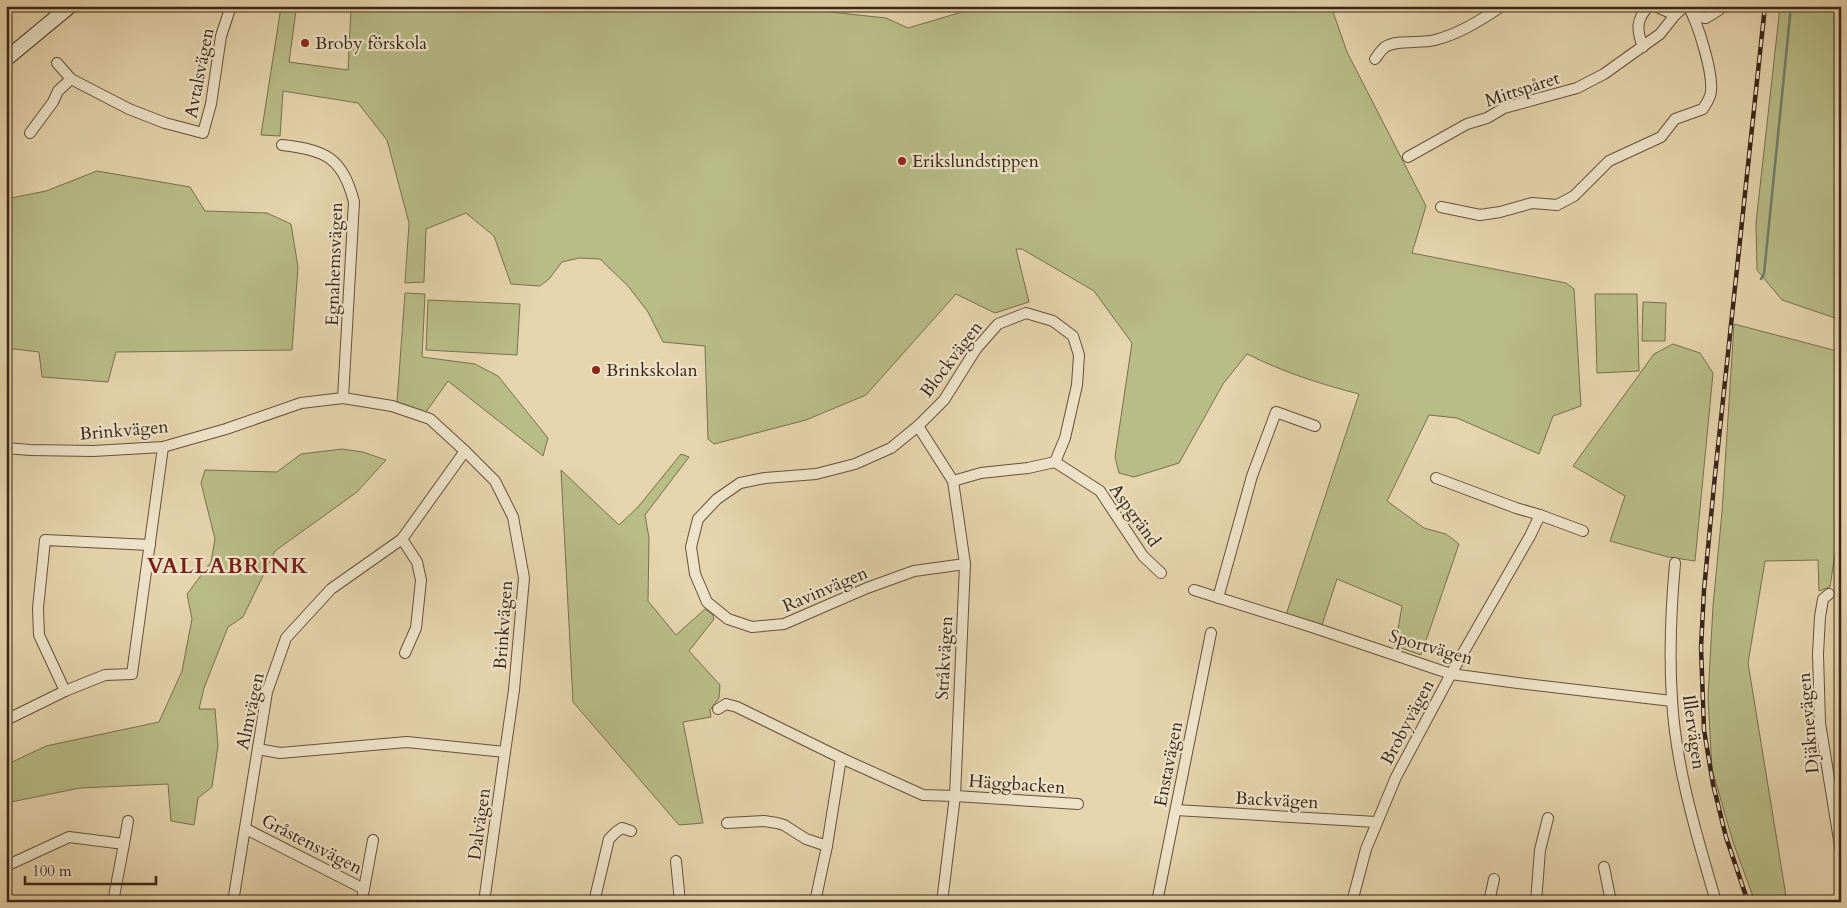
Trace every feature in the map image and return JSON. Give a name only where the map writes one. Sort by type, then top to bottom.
[{"type":"main road","points":[[6,59],[70,6]]},
{"type":"street","name":"Avtalsvägen","points":[[57,63],[71,78],[129,109],[165,123],[203,133],[211,104],[221,36],[232,6]]},
{"type":"street","points":[[1375,59],[1386,46],[1401,42],[1418,43],[1436,40],[1464,29],[1502,6]]},
{"type":"street","points":[[1643,47],[1637,31],[1638,24],[1648,6]]},
{"type":"street","points":[[1656,6],[1675,15]]},
{"type":"street","points":[[1441,207],[1480,215],[1532,203],[1557,205],[1574,196],[1610,161],[1661,137],[1675,119],[1703,109],[1712,92],[1707,60],[1694,16],[1687,6]]},
{"type":"street","name":"Mittspåret","points":[[1408,156],[1466,124],[1487,118],[1504,108],[1577,88],[1604,74],[1660,34],[1675,15],[1687,6]]},
{"type":"street","points":[[1694,16],[1706,18],[1719,10],[1720,6]]},
{"type":"street","points":[[30,133],[53,102],[58,91],[71,78]]},
{"type":"street","name":"Egnahemsvägen","points":[[282,145],[304,148],[326,155],[342,168],[350,184],[354,202],[343,398]]},
{"type":"street","name":"Blockvägen","points":[[918,426],[944,400],[976,349],[998,324],[1026,313],[1053,321],[1073,336],[1079,355],[1078,385],[1065,438],[1054,462]]},
{"type":"street","name":"Brinkvägen","points":[[6,448],[94,451],[164,447],[226,429],[301,403],[343,398],[392,406],[430,419],[495,481],[512,517],[524,578],[514,690],[506,752]]},
{"type":"street","points":[[1218,598],[1252,476],[1276,412],[1315,426]]},
{"type":"street","name":"Stråkvägen","points":[[918,426],[953,481],[965,564],[954,796],[942,902]]},
{"type":"street","name":"Ravinvägen","points":[[918,426],[892,448],[855,464],[816,474],[765,478],[740,483],[717,499],[698,519],[691,547],[695,574],[707,602],[728,620],[752,627],[784,624],[867,588],[914,571],[965,564]]},
{"type":"street","points":[[6,720],[66,691],[105,675],[132,674],[164,447]]},
{"type":"street","name":"Almvägen","points":[[233,902],[267,692],[286,638],[331,589],[402,539],[465,451]]},
{"type":"street","points":[[953,481],[981,473],[1028,468],[1054,462]]},
{"type":"street","name":"Aspgränd","points":[[1054,462],[1100,491],[1143,556],[1161,573]]},
{"type":"street","points":[[1436,478],[1583,531]]},
{"type":"street","name":"Brobyvägen","points":[[1352,902],[1366,850],[1396,777],[1540,515]]},
{"type":"street","points":[[402,539],[417,562],[421,580],[416,628],[405,653]]},
{"type":"street","points":[[66,691],[39,636],[38,608],[45,540],[150,545]]},
{"type":"street","name":"Illervägen","points":[[1676,563],[1670,610],[1672,701],[1681,768],[1699,843],[1716,902]]},
{"type":"street","name":"Sportvägen","points":[[1194,590],[1452,674],[1672,701]]},
{"type":"street","name":"Djäknevägen","points":[[1829,594],[1823,599],[1820,617],[1818,654],[1820,723],[1841,852]]},
{"type":"street","name":"Enstavägen","points":[[1157,902],[1211,633]]},
{"type":"street","name":"Häggbacken","points":[[718,709],[726,704],[737,707],[841,758],[923,795],[1078,804]]},
{"type":"street","points":[[258,749],[280,753],[407,742],[506,752]]},
{"type":"street","name":"Dalvägen","points":[[484,902],[506,752]]},
{"type":"street","points":[[815,902],[827,846],[841,758]]},
{"type":"street","name":"Backvägen","points":[[1176,810],[1376,822]]},
{"type":"street","points":[[1536,902],[1540,850],[1548,818]]},
{"type":"street","points":[[727,823],[764,821],[777,823],[792,829],[806,839],[827,846]]},
{"type":"street","points":[[114,902],[128,822]]},
{"type":"street","points":[[594,902],[609,839],[622,828],[631,831]]},
{"type":"street","name":"Gråstensvägen","points":[[246,829],[364,889]]},
{"type":"street","points":[[6,866],[69,837],[124,844]]},
{"type":"street","name":"Gråstensvägen","points":[[361,902],[373,840]]},
{"type":"street","points":[[676,861],[680,902]]},
{"type":"street","points":[[1604,867],[1611,902]]},
{"type":"street","points":[[1490,902],[1494,879]]},
{"type":"green space","points":[[356,6],[774,6],[886,18],[908,28],[982,6],[1331,6],[1347,52],[1426,206],[1412,253],[1566,283],[1574,289],[1581,406],[1553,416],[1539,454],[1457,418],[1429,415],[1387,501],[1424,528],[1446,534],[1459,544],[1421,655],[1395,646],[1402,606],[1337,579],[1322,625],[1286,615],[1359,394],[1302,377],[1247,354],[1223,384],[1179,463],[1134,477],[1119,473],[1115,457],[1132,343],[1094,291],[1022,249],[1016,249],[1029,302],[995,313],[956,294],[866,395],[806,420],[714,444],[708,439],[705,346],[663,342],[648,312],[628,286],[600,259],[579,258],[562,262],[549,279],[540,286],[511,284],[494,236],[466,213],[426,229],[424,282],[405,283],[409,223],[387,140],[358,103],[283,91],[280,136],[261,135],[281,7],[296,11],[289,62],[348,70],[351,9]]},
{"type":"green space","points":[[1841,6],[1841,320],[1782,300],[1757,270],[1756,223],[1780,7]]},
{"type":"green space","points":[[97,171],[190,187],[205,211],[267,213],[291,224],[298,267],[292,350],[116,352],[108,382],[42,377],[39,352],[6,348],[6,199],[46,191]]},
{"type":"green space","points":[[405,293],[425,294],[422,357],[475,364],[498,376],[548,438],[543,456],[448,381],[426,412],[397,402]]},
{"type":"green space","points":[[1595,294],[1637,294],[1639,371],[1597,373]]},
{"type":"green space","points":[[428,300],[520,304],[517,355],[426,350]]},
{"type":"green space","points":[[1643,302],[1666,303],[1665,341],[1642,341]]},
{"type":"green space","points":[[1734,324],[1841,352],[1841,553],[1835,554],[1830,587],[1819,591],[1818,560],[1765,561],[1748,663],[1787,902],[1755,902],[1733,842],[1712,769],[1708,698]]},
{"type":"green space","points":[[1673,344],[1700,353],[1713,373],[1695,561],[1668,557],[1610,541],[1625,496],[1573,466],[1654,354]]},
{"type":"green space","points":[[342,449],[363,452],[386,460],[357,492],[275,551],[243,617],[228,627],[204,688],[199,709],[215,709],[218,746],[212,787],[198,798],[194,825],[171,821],[168,784],[80,788],[6,803],[6,768],[10,763],[46,746],[159,722],[182,671],[192,619],[187,594],[211,562],[215,539],[201,483],[205,470],[277,472],[301,454]]},
{"type":"green space","points":[[681,454],[689,457],[645,515],[649,538],[648,601],[676,635],[705,609],[713,615],[714,619],[689,651],[720,685],[719,698],[710,710],[711,717],[683,722],[703,823],[679,825],[573,702],[561,470],[619,525],[638,507]]},
{"type":"waterway","points":[[1761,279],[1764,274],[1791,6]]},
{"type":"railway","points":[[1748,902],[1726,837],[1713,784],[1704,730],[1701,647],[1704,590],[1715,475],[1765,6]]},
{"type":"place","name":"Broby förskola","points":[[305,43]]},
{"type":"place","name":"Erikslundstippen","points":[[902,161]]},
{"type":"place","name":"Brinkskolan","points":[[596,370]]},
{"type":"district","name":"VALLABRINK","points":[[228,565]]}]
